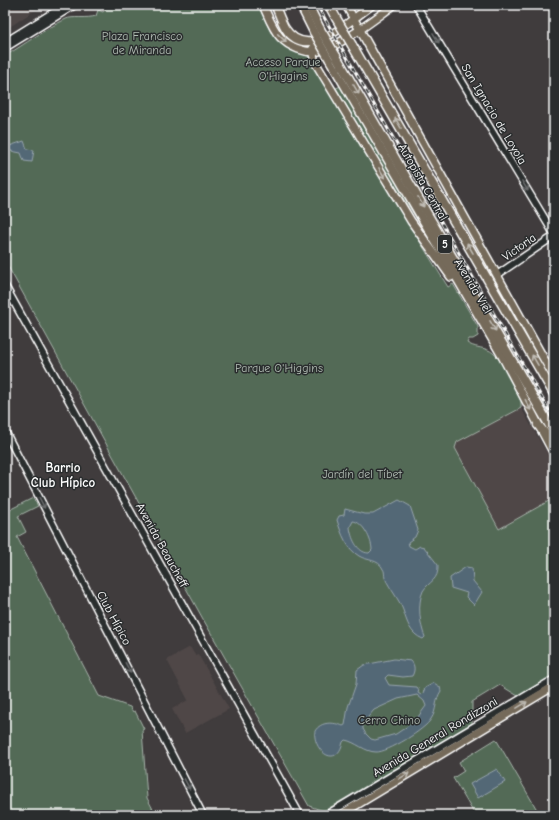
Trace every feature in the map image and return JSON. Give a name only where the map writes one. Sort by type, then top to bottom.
[{"type":"highway","name":"Autopista Central","points":[[308,5],[317,31],[554,433]]},
{"type":"highway","name":"Autopista Central","points":[[329,5],[554,394]]},
{"type":"highway","points":[[538,425],[554,444]]},
{"type":"main road","points":[[5,42],[65,5]]},
{"type":"main road","points":[[5,48],[75,5]]},
{"type":"main road","points":[[263,5],[281,38],[295,47],[312,52],[325,49],[359,29],[394,5]]},
{"type":"main road","points":[[275,5],[285,27],[291,34],[306,41],[318,41],[335,32],[372,5]]},
{"type":"main road","points":[[300,5],[317,31]]},
{"type":"main road","points":[[346,5],[554,377]]},
{"type":"main road","name":"San Ignacio de Loyola","points":[[416,5],[554,235]]},
{"type":"main road","points":[[318,41],[312,52],[315,62],[411,221],[467,298]]},
{"type":"main road","name":"Avenida Viel","points":[[332,57],[467,298],[502,356],[554,454]]},
{"type":"main road","name":"Victoria","points":[[497,276],[554,235]]},
{"type":"main road","name":"Avenida Beaucheff","points":[[5,286],[299,812]]},
{"type":"main road","name":"Club Hípico","points":[[5,431],[204,815]]},
{"type":"main road","name":"Avenida General Rondizzoni","points":[[326,815],[554,679]]},
{"type":"main road","name":"Avenida General Rondizzoni","points":[[340,815],[554,686]]},
{"type":"main road","points":[[299,812],[306,815]]},
{"type":"shaded area","points":[[5,5],[43,5],[5,30]]},
{"type":"shaded area","points":[[521,408],[554,465],[554,498],[499,529],[455,448],[457,442]]},
{"type":"shaded area","points":[[190,647],[195,655],[198,654],[229,709],[185,733],[172,709],[188,700],[167,660]]},
{"type":"green space","name":"Parque O'Higgins","points":[[110,5],[258,5],[271,33],[273,32],[285,46],[309,57],[358,142],[448,287],[453,284],[478,327],[478,336],[473,339],[469,339],[467,343],[488,350],[498,358],[507,372],[521,401],[521,408],[457,442],[455,448],[499,529],[554,498],[554,675],[518,696],[500,685],[472,702],[472,723],[324,811],[309,806],[203,619],[5,261],[5,56],[66,19],[96,16],[98,10],[103,12]]},
{"type":"green space","points":[[341,86],[418,221],[379,161],[336,88]]},
{"type":"green space","points":[[33,498],[38,506],[18,516],[26,532],[17,537],[99,696],[130,707],[133,712],[135,711],[144,729],[142,730],[147,798],[156,815],[5,815],[5,512]]},
{"type":"green space","points":[[496,739],[540,815],[475,815],[453,778],[464,771],[459,762]]},
{"type":"water","points":[[24,141],[27,149],[34,150],[32,162],[24,161],[21,153],[11,151],[9,149],[9,146]]},
{"type":"water","points":[[399,500],[410,506],[418,530],[415,537],[408,542],[409,546],[415,549],[420,546],[424,547],[438,565],[435,578],[425,588],[421,596],[420,614],[425,637],[423,639],[412,631],[379,563],[362,558],[351,549],[337,520],[339,516],[344,515],[345,509],[364,514],[373,514]],"holes":[[[353,521],[357,522],[369,537],[372,546],[372,550],[369,553],[361,550],[353,540],[350,527]]]},
{"type":"water","points":[[466,567],[472,568],[473,581],[482,592],[474,605],[466,597],[467,593],[451,588],[450,578]]},
{"type":"water","points":[[394,659],[411,661],[414,668],[412,676],[403,677],[388,675],[385,678],[389,685],[417,687],[419,690],[418,693],[421,695],[425,688],[434,683],[440,687],[441,691],[433,716],[422,729],[389,749],[372,752],[345,740],[340,751],[335,755],[330,756],[325,754],[317,744],[315,731],[321,725],[328,723],[343,726],[345,725],[348,707],[356,684],[357,670],[364,665]],"holes":[[[417,695],[424,701],[426,706],[415,721],[396,734],[375,740],[371,739],[363,729],[363,723],[374,710],[398,699]]]},
{"type":"water","points":[[497,769],[505,782],[478,798],[470,784]]},
{"type":"railway","points":[[317,5],[554,419]]},
{"type":"district","name":"Barrio Club Hípico","points":[[63,474]]},
{"type":"park label","name":"Plaza Francisco de Miranda","points":[[142,43]]},
{"type":"park label","name":"Acceso Parque O'Higgins","points":[[283,69]]},
{"type":"park label","name":"Jardín del Tíbet","points":[[362,474]]},
{"type":"park label","name":"Cerro Chino","points":[[389,720]]}]
